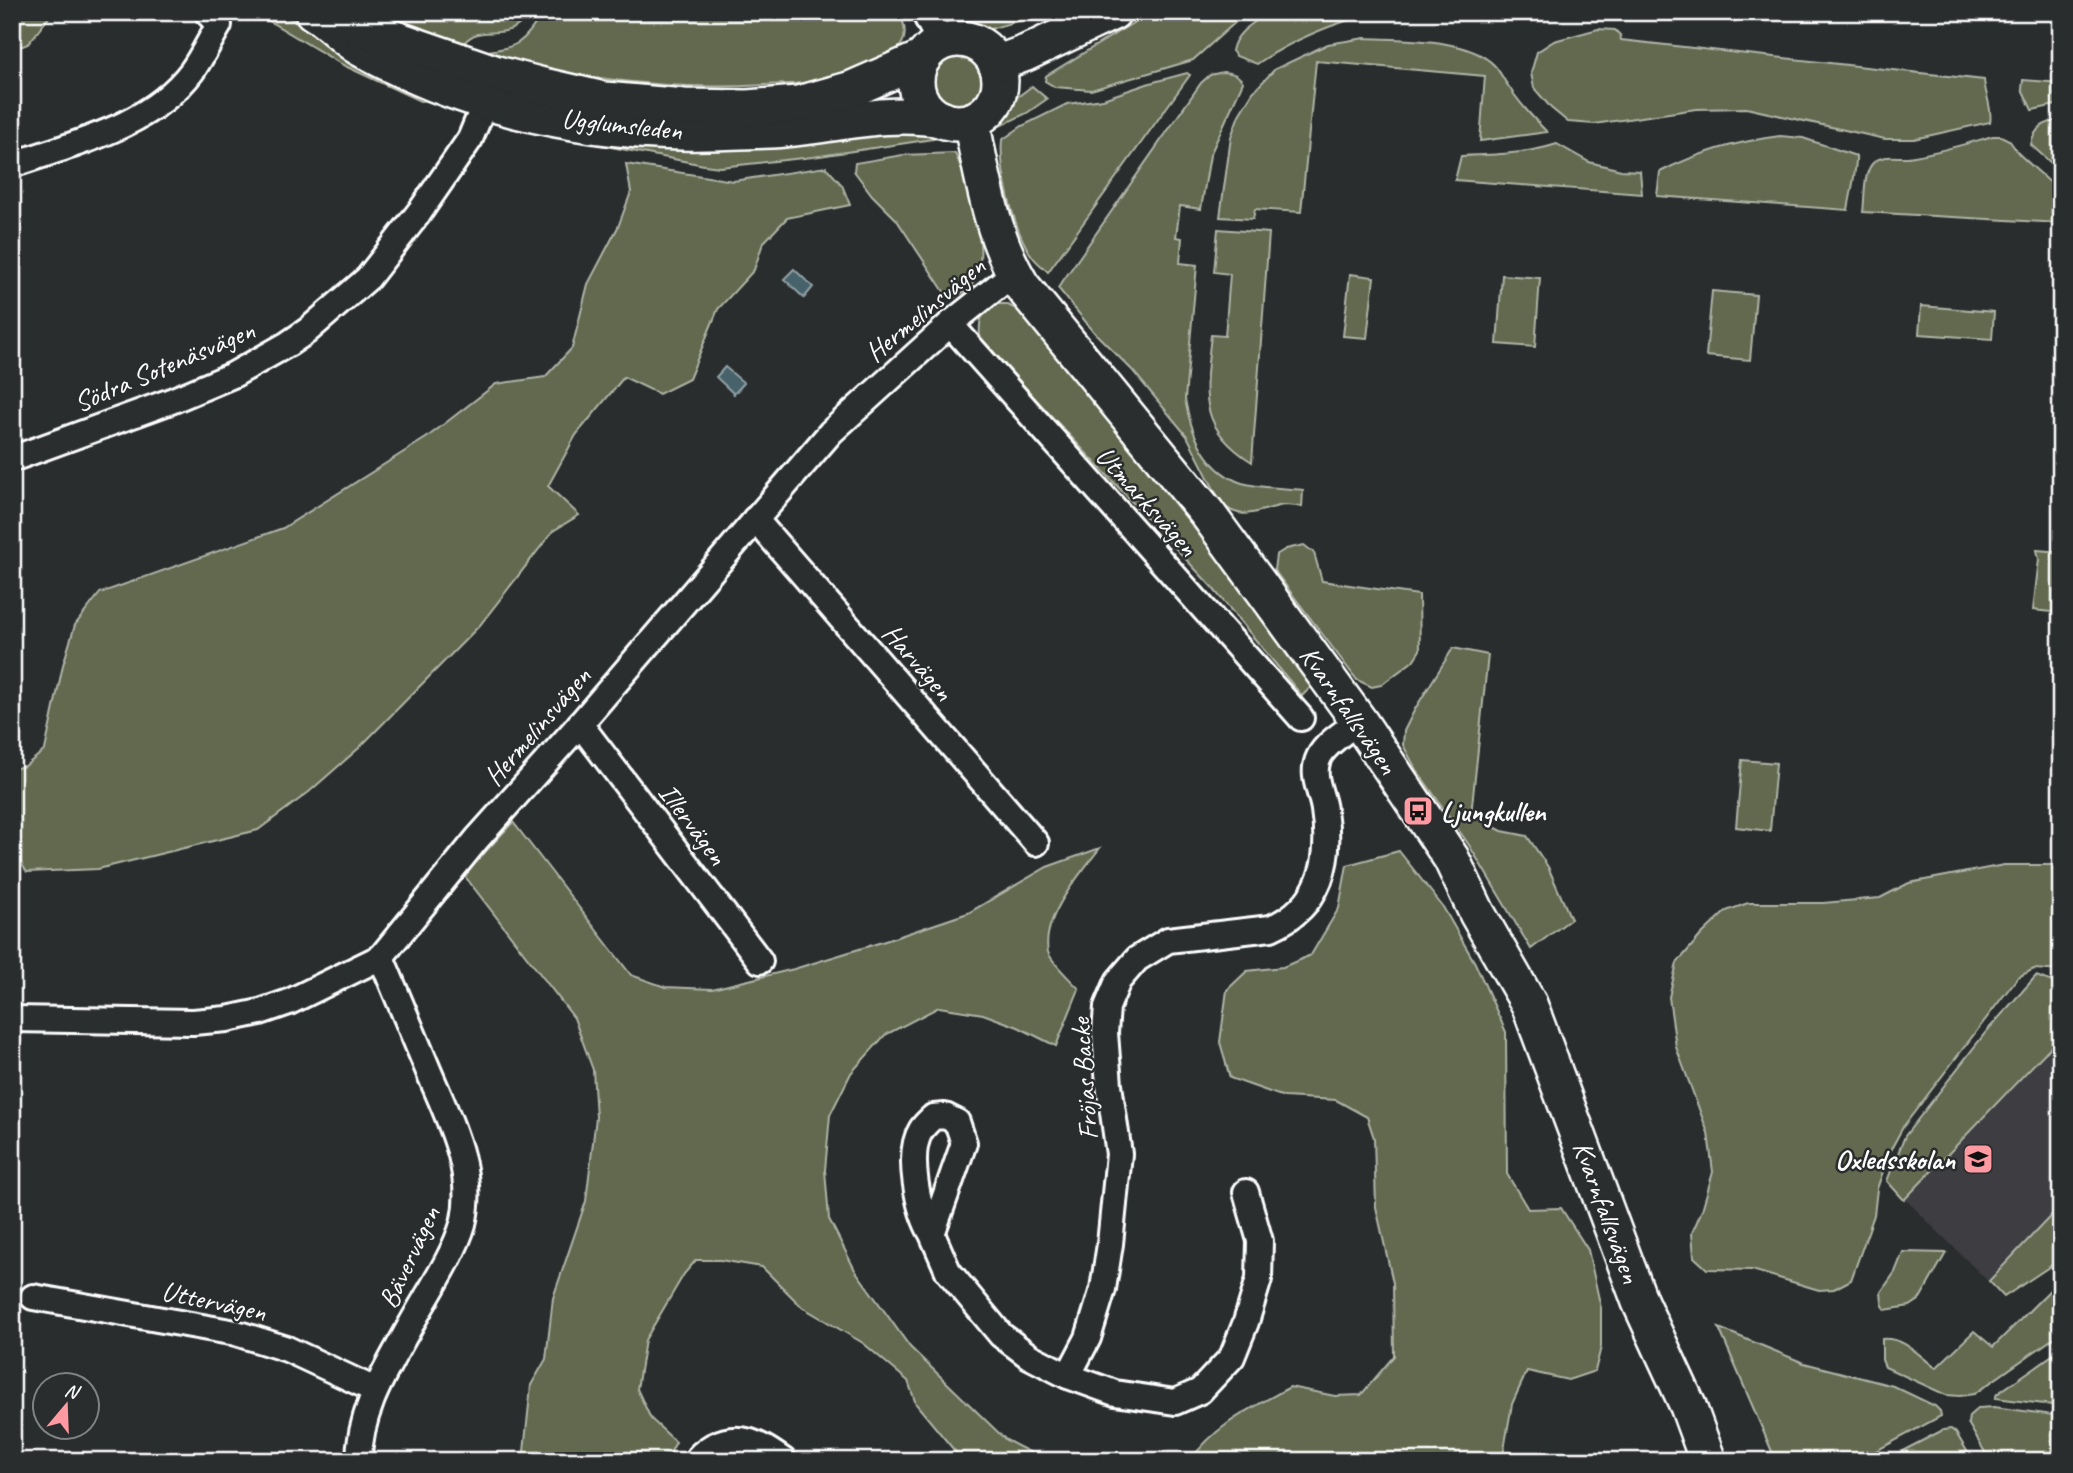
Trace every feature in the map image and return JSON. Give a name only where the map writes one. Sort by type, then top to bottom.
[{"type":"street","points":[[12,165],[126,124],[152,110],[192,71],[219,24],[207,12]]},
{"type":"street","points":[[924,12],[931,51],[916,78],[916,88],[924,107],[956,120],[984,113],[997,94],[999,79],[996,64],[1113,12]]},
{"type":"street","name":"Ugglumsleden","points":[[319,16],[358,47],[422,78],[491,88],[684,107],[747,108],[798,104],[852,89],[954,39],[976,43],[988,52],[996,64]]},
{"type":"street","name":"Ugglumsleden","points":[[491,88],[552,118],[680,132],[784,129],[899,115],[956,120]]},
{"type":"street","name":"Södra Sotenäsvägen","points":[[12,459],[171,401],[233,375],[307,331],[368,278],[394,246],[470,139],[491,88]]},
{"type":"street","name":"Kvarnfallsvägen","points":[[956,120],[997,235],[1014,273],[1035,303],[1207,513],[1359,721],[1451,858],[1477,913],[1529,1004],[1640,1302],[1688,1406],[1708,1461]]},
{"type":"street","name":"Hermelinsvägen","points":[[12,1019],[193,1023],[227,1019],[289,1002],[381,957],[477,839],[580,724],[831,432],[950,324],[1014,273]]},
{"type":"street","name":"Utmarksvägen","points":[[950,324],[1301,718]]},
{"type":"street","name":"Harvägen","points":[[755,519],[1037,844]]},
{"type":"street","name":"Fröjas Backe","points":[[1068,1376],[1088,1338],[1102,1289],[1110,1244],[1119,1154],[1105,1033],[1107,1007],[1118,981],[1137,959],[1168,940],[1270,928],[1284,922],[1305,904],[1316,889],[1326,852],[1324,810],[1315,777],[1317,764],[1326,748],[1359,721]]},
{"type":"street","name":"Illervägen","points":[[580,724],[760,961]]},
{"type":"street","name":"Bävervägen","points":[[359,1461],[362,1427],[375,1390],[447,1258],[462,1224],[466,1189],[458,1142],[381,957]]},
{"type":"street","points":[[932,1234],[948,1271],[1001,1335],[1029,1356],[1068,1376],[1115,1394],[1175,1402],[1200,1391],[1232,1357],[1259,1279],[1260,1241],[1246,1192]]},
{"type":"street","name":"Uttervägen","points":[[33,1297],[259,1339],[375,1390]]},
{"type":"street","points":[[696,1461],[709,1448],[733,1438],[757,1443],[785,1461]]},
{"type":"shaded area","name":"Oxledsskolan","points":[[2036,976],[2061,985],[2061,1259],[2004,1297],[1887,1181],[1905,1136],[1986,1032]]},
{"type":"green space","points":[[12,12],[53,12],[28,44],[12,50]]},
{"type":"green space","points":[[254,12],[279,12],[432,100],[420,101],[343,65]]},
{"type":"green space","points":[[380,12],[530,12],[513,29],[479,34],[464,43],[425,31]]},
{"type":"green space","points":[[543,12],[899,12],[905,31],[901,45],[882,59],[839,77],[792,84],[693,86],[621,81],[551,69],[481,52],[512,46],[524,38]]},
{"type":"green space","points":[[957,12],[1048,12],[987,30],[973,25]]},
{"type":"green space","points":[[1151,12],[1247,12],[1193,60],[1091,90],[1055,87],[1045,81],[1046,76]]},
{"type":"green space","points":[[1269,12],[1377,12],[1315,32],[1257,64],[1236,56],[1232,51],[1237,38]]},
{"type":"green space","points":[[1598,29],[1615,30],[1621,40],[1984,80],[1990,122],[1914,139],[1885,139],[1746,108],[1696,109],[1594,124],[1568,122],[1551,108],[1534,88],[1531,73],[1537,52],[1554,41]]},
{"type":"green space","points":[[1365,38],[1433,42],[1468,49],[1482,56],[1496,67],[1518,99],[1547,132],[1480,141],[1485,76],[1316,61],[1301,212],[1255,209],[1253,219],[1220,217],[1231,137],[1239,115],[1253,92],[1275,69],[1328,44]]},
{"type":"green space","points":[[959,55],[977,62],[984,80],[977,98],[959,105],[941,98],[934,80],[941,62]]},
{"type":"green space","points":[[1223,72],[1234,74],[1243,82],[1210,155],[1201,209],[1180,206],[1176,237],[1182,238],[1180,263],[1197,265],[1185,399],[1196,437],[1219,470],[1242,483],[1303,490],[1302,507],[1285,505],[1244,514],[1236,513],[1221,503],[1187,436],[1058,288],[1201,83],[1210,75]]},
{"type":"green space","points":[[1187,73],[1190,75],[1048,272],[1032,256],[1019,232],[1005,183],[1002,140],[1022,126],[1067,104],[1103,99]]},
{"type":"green space","points":[[2023,80],[2061,83],[2061,104],[2032,110],[2022,89]]},
{"type":"green space","points":[[1032,86],[1047,99],[1027,113],[1000,126],[1015,99]]},
{"type":"green space","points":[[2061,120],[2061,172],[2031,145],[2041,127]]},
{"type":"green space","points":[[908,123],[940,131],[946,137],[813,157],[720,167],[523,130],[517,126]]},
{"type":"green space","points":[[1780,136],[1803,138],[1856,156],[1848,210],[1657,196],[1660,172],[1719,149]]},
{"type":"green space","points":[[1993,136],[2009,140],[2019,154],[2054,186],[2061,203],[2061,223],[1863,212],[1867,174],[1876,161],[1885,157],[1930,153]]},
{"type":"green space","points":[[1557,144],[1589,162],[1621,170],[1640,171],[1642,194],[1455,180],[1461,156],[1521,152]]},
{"type":"green space","points":[[955,153],[974,209],[980,254],[977,274],[968,289],[952,297],[945,293],[896,219],[872,195],[854,171],[855,163],[903,155]]},
{"type":"green space","points":[[626,164],[733,181],[826,167],[842,185],[850,205],[787,218],[763,243],[754,270],[718,309],[689,379],[659,394],[624,377],[576,435],[548,486],[579,515],[553,531],[480,625],[359,748],[309,792],[258,830],[98,869],[27,872],[12,851],[12,769],[25,766],[45,750],[63,665],[75,625],[100,593],[283,528],[426,438],[496,384],[545,377],[572,348],[588,284],[618,227],[631,192]]},
{"type":"green space","points":[[1218,229],[1269,233],[1252,462],[1221,435],[1208,407],[1207,374],[1211,335],[1225,336],[1230,274],[1214,272]]},
{"type":"green space","points":[[1350,274],[1374,277],[1367,338],[1343,336]]},
{"type":"green space","points":[[1502,275],[1540,278],[1535,347],[1497,344]]},
{"type":"green space","points":[[1712,291],[1756,295],[1750,360],[1706,356]]},
{"type":"green space","points":[[993,304],[1006,304],[1020,311],[1190,511],[1313,685],[1302,696],[1211,586],[980,340],[981,320]]},
{"type":"green space","points":[[1921,306],[1994,312],[1992,339],[1919,334]]},
{"type":"green space","points":[[1304,545],[1314,553],[1322,581],[1419,595],[1420,650],[1413,661],[1381,685],[1372,687],[1357,680],[1274,570],[1276,555],[1286,549]]},
{"type":"green space","points":[[2037,550],[2061,552],[2061,613],[2033,610],[2039,559]]},
{"type":"green space","points":[[1453,648],[1488,655],[1471,815],[1502,831],[1527,836],[1548,867],[1571,919],[1531,949],[1469,845],[1416,769],[1403,745],[1404,731],[1415,709]]},
{"type":"green space","points":[[1742,760],[1776,763],[1770,831],[1736,827]]},
{"type":"green space","points":[[513,822],[631,975],[665,987],[712,989],[794,969],[882,942],[968,913],[1047,867],[1100,848],[1073,883],[1050,925],[1048,952],[1079,989],[1056,1046],[1018,1027],[983,1014],[939,1007],[885,1035],[851,1073],[830,1115],[825,1170],[829,1219],[855,1270],[910,1347],[1006,1440],[1047,1461],[963,1461],[916,1404],[908,1381],[863,1343],[802,1307],[762,1267],[720,1260],[696,1260],[684,1274],[645,1340],[637,1389],[651,1419],[676,1442],[666,1461],[523,1461],[531,1385],[546,1359],[553,1298],[586,1201],[596,1117],[593,1070],[574,1018],[464,875]]},
{"type":"green space","points":[[1399,851],[1443,907],[1475,963],[1506,1032],[1507,1174],[1528,1209],[1561,1208],[1588,1250],[1601,1308],[1601,1347],[1595,1371],[1568,1380],[1527,1371],[1512,1404],[1502,1461],[1190,1461],[1223,1427],[1290,1387],[1335,1396],[1361,1395],[1394,1356],[1393,1283],[1376,1207],[1374,1138],[1367,1117],[1336,1100],[1284,1097],[1230,1078],[1220,1042],[1227,990],[1247,971],[1283,967],[1311,955],[1339,908],[1347,865]]},
{"type":"green space","points":[[2061,861],[2061,971],[2034,969],[2018,977],[1903,1127],[1890,1151],[1877,1189],[1874,1215],[1851,1280],[1834,1289],[1819,1290],[1752,1270],[1707,1269],[1694,1257],[1692,1233],[1713,1172],[1708,1133],[1676,1047],[1669,997],[1677,963],[1701,935],[1726,911],[1748,903],[1823,903],[1880,898],[1909,883],[2004,865],[2052,865]]},
{"type":"green space","points":[[2036,976],[2061,985],[2061,1036],[1904,1200],[1887,1181],[1905,1136],[1986,1032]]},
{"type":"green space","points":[[2061,1205],[2061,1259],[2004,1297],[1989,1281]]},
{"type":"green space","points":[[1903,1252],[1946,1253],[1919,1300],[1910,1306],[1885,1310],[1881,1292],[1895,1272]]},
{"type":"green space","points":[[2061,1279],[2061,1333],[1974,1394],[1946,1395],[1885,1367],[1882,1360],[1882,1339],[1905,1344],[1936,1368],[1974,1331],[1993,1347]]},
{"type":"green space","points":[[1719,1328],[1804,1363],[1893,1386],[1935,1406],[1941,1416],[1862,1461],[1776,1461]]},
{"type":"green space","points":[[2061,1349],[2061,1406],[1995,1398],[1997,1394]]},
{"type":"green space","points":[[1994,1407],[2061,1416],[2061,1461],[1990,1461],[1968,1423],[1969,1416],[1978,1408]]},
{"type":"green space","points":[[1951,1429],[1973,1461],[1883,1461],[1943,1430]]},
{"type":"water","points":[[794,269],[813,287],[804,298],[784,279]]},
{"type":"water","points":[[725,367],[744,383],[734,394],[716,377]]},
{"type":"place","name":"Ljungkullen","points":[[1418,811]]},
{"type":"place","name":"Oxledsskolan","points":[[1978,1159]]}]
